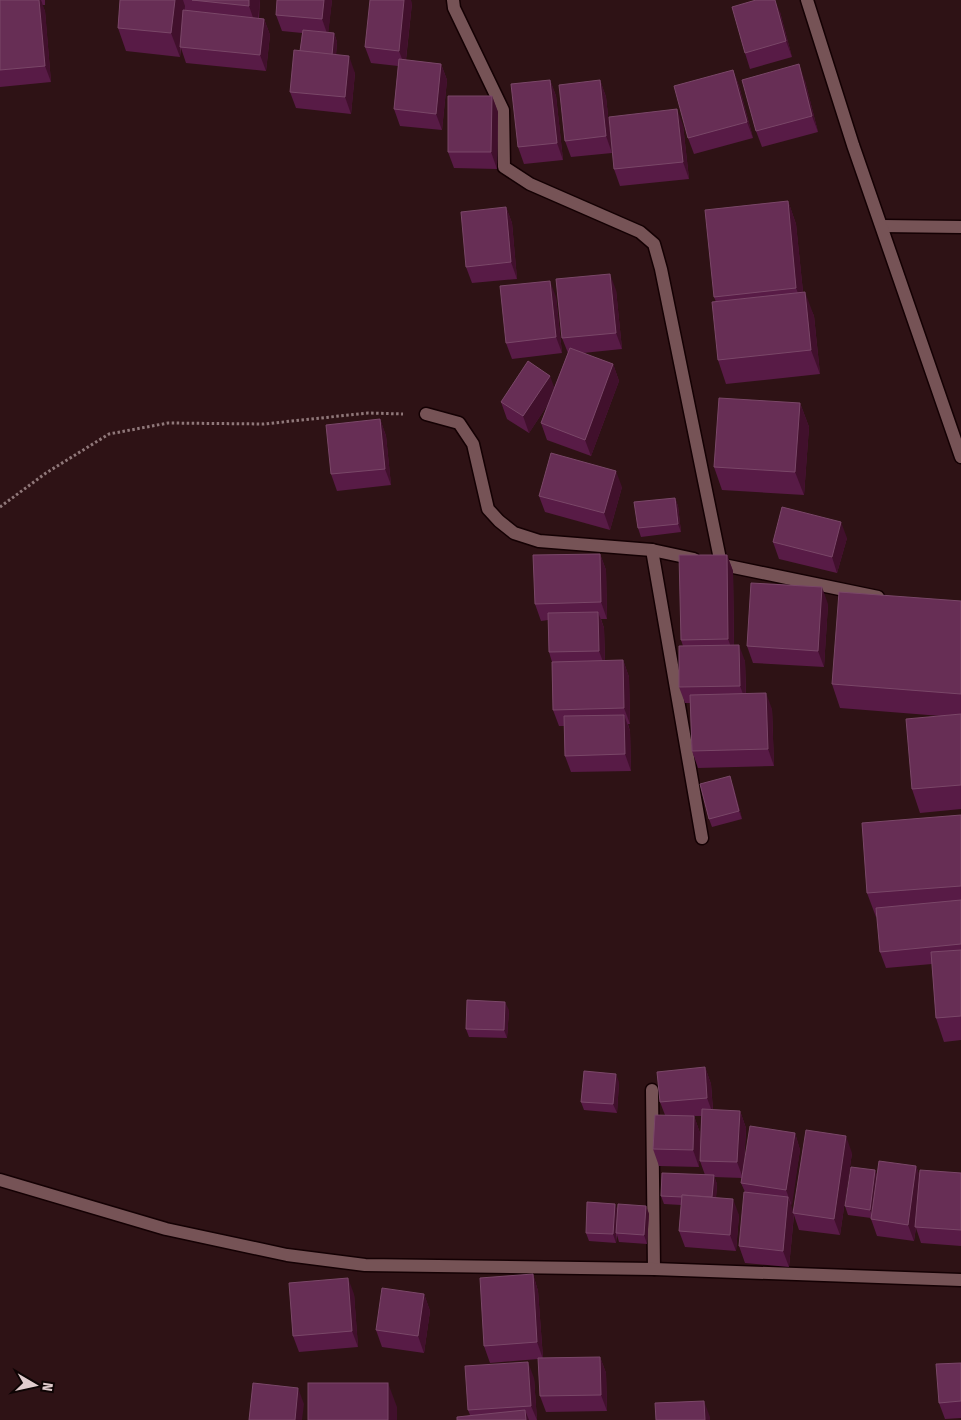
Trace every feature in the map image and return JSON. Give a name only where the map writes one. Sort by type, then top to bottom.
[{"type":"street","points":[[453,0],[454,8],[503,110],[504,167],[530,184],[640,232],[654,244],[663,278],[721,564]]},
{"type":"street","points":[[807,0],[853,145],[961,457]]},
{"type":"street","points":[[882,226],[961,227]]},
{"type":"street","points":[[426,414],[459,423],[473,444],[488,509],[514,533],[539,541],[652,550],[894,600]]},
{"type":"street","points":[[652,550],[702,838]]},
{"type":"street","points":[[652,1090],[654,1268]]},
{"type":"street","points":[[0,1180],[166,1229],[287,1255],[364,1265],[654,1268],[961,1280]]},
{"type":"path","points":[[0,507],[46,474],[109,434],[168,424],[264,424],[368,413],[426,414]]},
{"type":"building","points":[[0,0],[39,0],[45,66],[0,70]]},
{"type":"building","points":[[120,0],[175,0],[171,33],[118,28]]},
{"type":"building","points":[[192,0],[249,0],[249,6]]},
{"type":"building","points":[[277,0],[324,0],[322,19],[276,15]]},
{"type":"building","points":[[370,0],[404,0],[399,51],[365,47]]},
{"type":"building","points":[[756,0],[775,0],[786,41],[745,53],[732,7]]},
{"type":"building","points":[[183,10],[264,19],[260,55],[180,47]]},
{"type":"building","points":[[303,30],[334,33],[332,55],[300,51]]},
{"type":"building","points":[[294,50],[349,56],[345,97],[290,92]]},
{"type":"building","points":[[399,59],[441,64],[436,114],[394,109]]},
{"type":"building","points":[[799,64],[812,116],[756,131],[742,80]]},
{"type":"building","points":[[733,70],[747,122],[688,138],[674,86]]},
{"type":"building","points":[[550,80],[557,143],[518,147],[511,84]]},
{"type":"building","points":[[600,80],[606,136],[565,141],[559,85]]},
{"type":"building","points":[[448,96],[492,96],[491,152],[448,152]]},
{"type":"building","points":[[677,109],[683,162],[614,169],[609,117]]},
{"type":"building","points":[[788,201],[796,288],[714,297],[705,210]]},
{"type":"building","points":[[506,207],[511,262],[466,267],[461,212]]},
{"type":"building","points":[[610,274],[616,333],[562,338],[556,279]]},
{"type":"building","points":[[550,281],[556,337],[506,343],[500,286]]},
{"type":"building","points":[[805,292],[811,350],[718,360],[712,302]]},
{"type":"building","points":[[570,348],[613,364],[585,440],[541,423]]},
{"type":"building","points":[[528,361],[550,376],[523,416],[501,402]]},
{"type":"building","points":[[719,398],[800,403],[795,472],[714,467]]},
{"type":"building","points":[[380,419],[385,469],[331,474],[326,425]]},
{"type":"building","points":[[551,453],[616,471],[604,513],[539,496]]},
{"type":"building","points":[[675,498],[678,524],[638,528],[634,502]]},
{"type":"building","points":[[782,507],[841,522],[832,557],[773,542]]},
{"type":"building","points":[[600,554],[601,602],[535,604],[533,555]]},
{"type":"building","points":[[679,555],[727,555],[728,639],[681,640]]},
{"type":"building","points":[[751,583],[822,587],[818,651],[747,646]]},
{"type":"building","points":[[839,592],[961,601],[961,694],[832,684]]},
{"type":"building","points":[[598,612],[599,651],[549,652],[548,613]]},
{"type":"building","points":[[739,645],[740,686],[679,687],[679,646]]},
{"type":"building","points":[[623,660],[624,708],[553,710],[552,662]]},
{"type":"building","points":[[766,693],[768,749],[692,751],[690,695]]},
{"type":"building","points":[[961,714],[961,785],[912,789],[906,719]]},
{"type":"building","points":[[624,715],[625,754],[565,756],[564,716]]},
{"type":"building","points":[[730,776],[739,811],[709,819],[700,784]]},
{"type":"building","points":[[961,815],[961,886],[867,893],[862,823]]},
{"type":"building","points":[[961,900],[961,944],[880,952],[876,908]]},
{"type":"building","points":[[961,950],[961,1016],[936,1018],[931,952]]},
{"type":"building","points":[[467,1000],[505,1002],[504,1030],[466,1029]]},
{"type":"building","points":[[705,1067],[707,1098],[660,1102],[657,1072]]},
{"type":"building","points":[[584,1071],[616,1074],[613,1104],[581,1102]]},
{"type":"building","points":[[702,1109],[740,1111],[737,1162],[700,1161]]},
{"type":"building","points":[[655,1115],[694,1116],[693,1150],[653,1149]]},
{"type":"building","points":[[750,1126],[795,1133],[786,1190],[741,1183]]},
{"type":"building","points":[[806,1130],[846,1136],[834,1219],[793,1213]]},
{"type":"building","points":[[879,1161],[916,1166],[908,1225],[871,1219]]},
{"type":"building","points":[[851,1167],[875,1170],[870,1210],[845,1206]]},
{"type":"building","points":[[920,1170],[961,1173],[961,1230],[915,1227]]},
{"type":"building","points":[[662,1173],[714,1175],[712,1197],[661,1196]]},
{"type":"building","points":[[744,1192],[788,1197],[783,1251],[739,1246]]},
{"type":"building","points":[[682,1195],[733,1199],[730,1235],[679,1231]]},
{"type":"building","points":[[587,1202],[615,1204],[613,1234],[586,1233]]},
{"type":"building","points":[[618,1204],[646,1206],[644,1235],[616,1233]]},
{"type":"building","points":[[533,1274],[537,1342],[484,1346],[480,1278]]},
{"type":"building","points":[[348,1278],[352,1331],[293,1336],[289,1283]]},
{"type":"building","points":[[382,1288],[424,1294],[418,1336],[376,1330]]},
{"type":"building","points":[[600,1357],[601,1395],[540,1396],[538,1358]]},
{"type":"building","points":[[528,1362],[531,1406],[468,1410],[465,1366]]},
{"type":"building","points":[[961,1363],[961,1401],[939,1403],[936,1364]]},
{"type":"building","points":[[253,1383],[298,1388],[295,1420],[249,1420]]},
{"type":"building","points":[[308,1383],[388,1383],[388,1420],[308,1420]]},
{"type":"building","points":[[704,1401],[705,1420],[656,1420],[655,1403]]},
{"type":"building","points":[[525,1410],[526,1420],[457,1420],[457,1417]]}]
